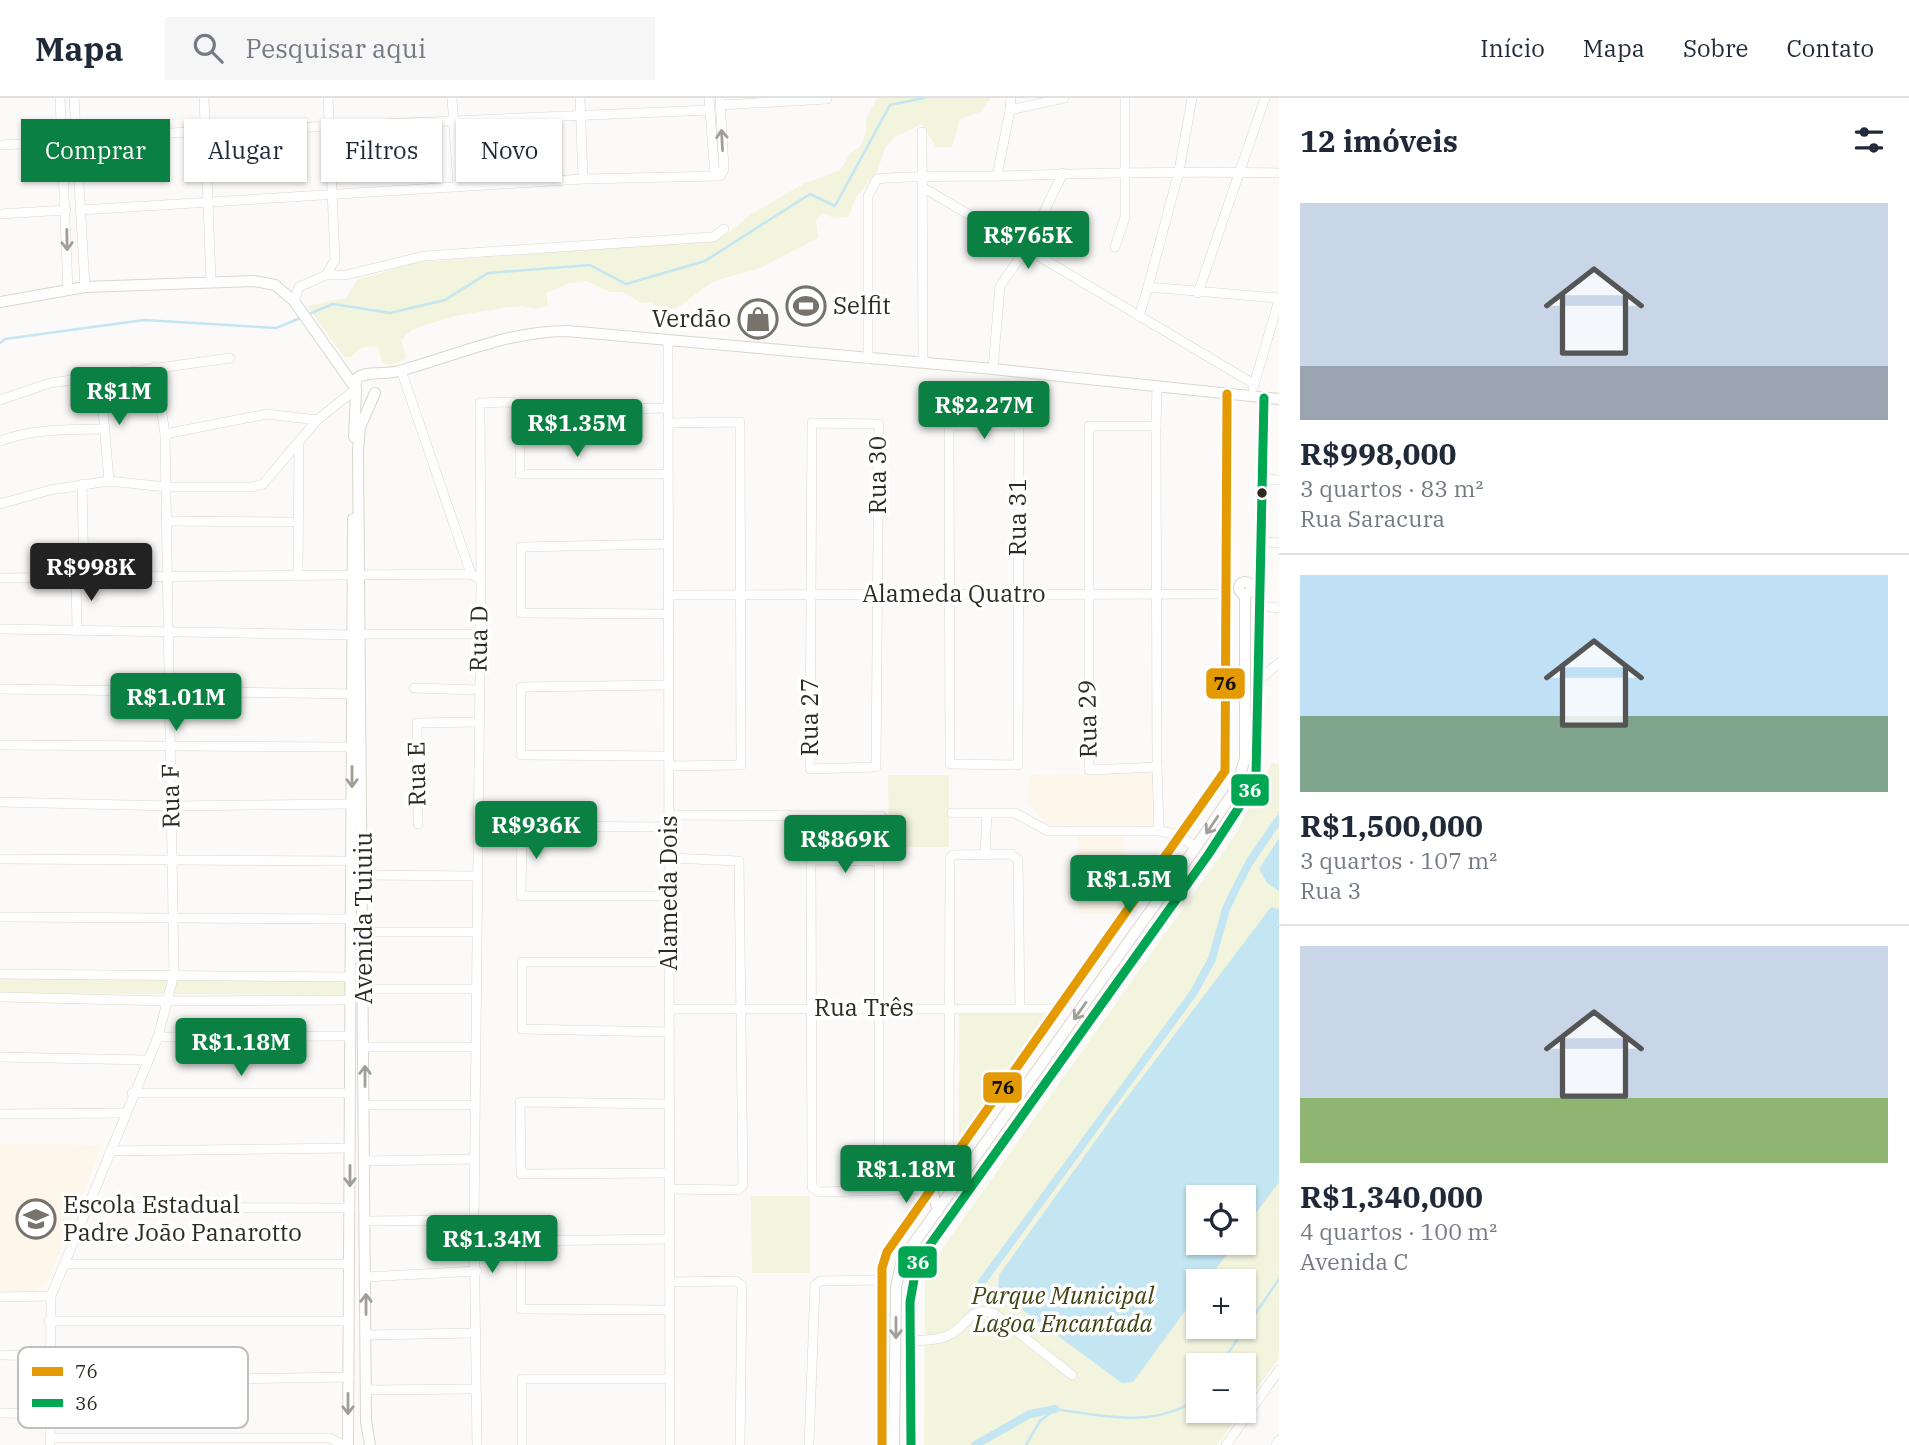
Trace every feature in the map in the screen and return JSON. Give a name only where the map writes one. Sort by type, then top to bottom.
[{"type":"main road","points":[[0,302],[85,287],[254,281],[275,285],[296,304],[356,389],[367,396],[398,371]]},
{"type":"main road","points":[[356,389],[357,379],[366,374],[398,371],[516,335],[539,331],[993,369],[1279,399]]},
{"type":"main road","points":[[335,358],[376,381],[375,391]]},
{"type":"main road","name":"Avenida Tuiuiu","points":[[356,389],[358,575]]},
{"type":"main road","name":"Avenida Tuiuiu","points":[[348,1445],[352,861],[357,845],[358,452],[360,427],[375,391]]},
{"type":"main road","points":[[938,1211],[932,1189],[1225,771],[1227,394]]},
{"type":"main road","points":[[894,1445],[898,1272],[910,1247],[1196,847],[1235,790],[1244,767],[1249,591],[1261,542],[1264,398]]},
{"type":"main road","points":[[911,1445],[912,1280],[917,1263],[1208,855],[1249,792],[1256,775],[1260,679],[1259,606],[1249,591]]},
{"type":"main road","name":"Alameda Quatro","points":[[1227,594],[1249,591]]},
{"type":"main road","name":"Avenida Tuiuiu","points":[[357,694],[352,747],[352,804],[363,875],[366,1390],[370,1445]]},
{"type":"main road","points":[[1196,847],[1208,855]]},
{"type":"main road","points":[[350,1131],[365,1132]]},
{"type":"main road","points":[[348,1445],[365,1445]]},
{"type":"street","points":[[60,98],[61,119]]},
{"type":"street","points":[[74,98],[75,119]]},
{"type":"street","points":[[204,98],[206,119]]},
{"type":"street","points":[[328,98],[329,119]]},
{"type":"street","points":[[452,98],[458,187]]},
{"type":"street","points":[[580,98],[583,179]]},
{"type":"street","points":[[709,98],[715,176]]},
{"type":"street","points":[[996,176],[1011,98]]},
{"type":"street","points":[[1010,110],[1064,98]]},
{"type":"street","points":[[1115,247],[1125,217],[1125,98]]},
{"type":"street","points":[[1139,316],[1179,171],[1192,98]]},
{"type":"street","points":[[1198,293],[1265,98]]},
{"type":"street","points":[[81,210],[208,200],[583,179],[722,175],[724,169],[720,102],[827,99]]},
{"type":"street","points":[[442,121],[710,110]]},
{"type":"street","points":[[922,132],[923,363]]},
{"type":"street","points":[[0,145],[21,144]]},
{"type":"street","points":[[868,359],[868,196],[877,179],[924,174],[996,176],[1126,170],[1279,173]]},
{"type":"street","points":[[993,369],[1000,286],[1026,249],[1063,173]]},
{"type":"street","points":[[65,182],[68,290]]},
{"type":"street","points":[[79,182],[85,287]]},
{"type":"street","points":[[208,182],[211,282]]},
{"type":"street","points":[[326,275],[335,260],[333,182]]},
{"type":"street","points":[[924,188],[1254,384]]},
{"type":"street","points":[[0,214],[66,210]]},
{"type":"street","points":[[296,304],[302,285],[326,275],[345,275],[424,256],[713,237],[724,229]]},
{"type":"street","points":[[1148,287],[1279,299],[1251,397]]},
{"type":"street","name":"Alameda Dois","points":[[668,341],[670,1445]]},
{"type":"street","points":[[0,400],[50,383],[230,358]]},
{"type":"street","name":"Rua F","points":[[49,1347],[51,1296],[132,1093],[158,1037],[174,974],[165,434],[155,367]]},
{"type":"street","points":[[398,371],[471,574]]},
{"type":"street","points":[[100,375],[109,481]]},
{"type":"street","points":[[1157,386],[1159,831]]},
{"type":"street","points":[[0,504],[82,484],[109,481],[166,487],[253,487],[263,484],[317,420],[356,389]]},
{"type":"street","name":"Rua D","points":[[477,1445],[474,989],[481,580],[480,403],[512,402],[520,411]]},
{"type":"street","points":[[668,408],[520,411],[520,474],[668,474]]},
{"type":"street","points":[[165,434],[267,414],[317,420]]},
{"type":"street","points":[[668,423],[740,422],[741,765],[521,755],[521,687],[669,685]]},
{"type":"street","name":"Rua 30","points":[[809,594],[812,423],[879,424],[878,594]]},
{"type":"street","name":"Rua 31","points":[[948,594],[949,426],[1019,426],[1018,594]]},
{"type":"street","points":[[1087,594],[1089,426],[1156,426]]},
{"type":"street","points":[[0,441],[23,432],[105,429]]},
{"type":"street","points":[[298,575],[299,443]]},
{"type":"street","points":[[1261,479],[1279,480]]},
{"type":"street","points":[[77,630],[82,484]]},
{"type":"street","points":[[166,521],[298,522]]},
{"type":"street","points":[[1261,542],[1279,544]]},
{"type":"street","points":[[668,544],[521,547],[521,613],[669,614]]},
{"type":"street","points":[[0,578],[471,574],[481,580]]},
{"type":"street","name":"Rua 27","points":[[809,594],[810,769],[876,767],[878,594]]},
{"type":"street","points":[[948,594],[950,764],[1018,765],[1018,594]]},
{"type":"street","name":"Rua 29","points":[[1087,594],[1089,770],[1157,767]]},
{"type":"street","name":"Alameda Quatro","points":[[668,595],[1227,594]]},
{"type":"street","points":[[1259,606],[1279,608]]},
{"type":"street","points":[[0,629],[168,634],[479,634]]},
{"type":"street","points":[[1260,679],[1279,663]]},
{"type":"street","points":[[414,688],[478,690]]},
{"type":"street","points":[[0,689],[357,694]]},
{"type":"street","name":"Rua E","points":[[418,824],[417,723],[479,722]]},
{"type":"street","points":[[0,746],[352,747]]},
{"type":"street","points":[[0,802],[171,806],[352,804]]},
{"type":"street","points":[[952,813],[1020,815],[1048,831],[1159,831],[1182,836],[1196,847]]},
{"type":"street","points":[[985,853],[987,813]]},
{"type":"street","points":[[669,815],[881,816]]},
{"type":"street","points":[[669,827],[522,826],[521,896],[669,896]]},
{"type":"street","points":[[948,1165],[950,858],[957,854],[1011,854],[1018,860],[1020,1008]]},
{"type":"street","points":[[669,858],[739,861],[742,1187],[738,1190],[670,1189]]},
{"type":"street","points":[[0,859],[352,861]]},
{"type":"street","points":[[879,1191],[879,861],[811,860],[813,1189],[819,1192],[879,1191],[932,1189]]},
{"type":"street","points":[[363,875],[477,876]]},
{"type":"street","points":[[0,917],[352,919]]},
{"type":"street","points":[[363,932],[475,932]]},
{"type":"street","points":[[669,962],[522,962],[522,1029],[670,1032]]},
{"type":"street","points":[[0,974],[351,978]]},
{"type":"street","points":[[364,989],[474,989]]},
{"type":"street","points":[[0,997],[169,1001],[351,1000]]},
{"type":"street","name":"Rua Três","points":[[669,1009],[1059,1009]]},
{"type":"street","points":[[158,1037],[351,1036]]},
{"type":"street","points":[[365,1046],[475,1047]]},
{"type":"street","points":[[0,1057],[146,1060]]},
{"type":"street","points":[[132,1093],[350,1093]]},
{"type":"street","points":[[670,1104],[520,1102],[522,1174],[670,1173]]},
{"type":"street","points":[[365,1105],[475,1105]]},
{"type":"street","points":[[0,1114],[125,1113]]},
{"type":"street","points":[[110,1151],[350,1148]]},
{"type":"street","points":[[365,1161],[475,1159]]},
{"type":"street","points":[[882,1445],[883,1280],[887,1252],[932,1189]]},
{"type":"street","points":[[86,1207],[349,1208]]},
{"type":"street","points":[[365,1221],[474,1220]]},
{"type":"street","points":[[670,1239],[521,1241],[521,1309],[670,1310]]},
{"type":"street","points":[[64,1264],[349,1264]]},
{"type":"street","points":[[366,1277],[477,1271]]},
{"type":"street","points":[[809,1445],[815,1285],[820,1280],[883,1280]]},
{"type":"street","points":[[670,1282],[736,1282],[741,1286],[740,1445]]},
{"type":"street","points":[[0,1297],[51,1296]]},
{"type":"street","points":[[911,1341],[950,1335],[974,1314],[985,1310],[995,1314],[1072,1375]]},
{"type":"street","points":[[49,1321],[349,1321]]},
{"type":"street","points":[[366,1335],[476,1333]]},
{"type":"street","points":[[0,1355],[18,1355]]},
{"type":"street","points":[[1226,1445],[1279,1370]]},
{"type":"street","points":[[248,1379],[349,1377]]},
{"type":"street","points":[[522,1445],[522,1379],[670,1379]]},
{"type":"street","points":[[366,1390],[475,1390]]},
{"type":"street","points":[[0,1413],[18,1413]]},
{"type":"street","points":[[50,1441],[316,1437],[339,1440],[348,1445]]},
{"type":"street","points":[[1276,1445],[1279,1440]]},
{"type":"shaded area","points":[[1154,773],[1154,825],[1046,824],[1028,803],[1029,775]]},
{"type":"shaded area","points":[[1078,835],[1124,835],[1124,914],[1078,914]]},
{"type":"shaded area","name":"Escola Estadual Padre João Panarotto","points":[[0,1144],[102,1145],[47,1284],[30,1293],[0,1294]]},
{"type":"green space","points":[[877,98],[991,98],[980,112],[960,119],[952,147],[936,147],[922,124],[895,137],[885,148],[876,175],[857,195],[848,217],[834,218],[822,213],[816,221],[818,238],[760,268],[714,281],[677,308],[658,310],[652,302],[641,303],[623,292],[610,292],[586,281],[569,283],[546,293],[548,306],[535,309],[522,306],[502,308],[455,316],[413,329],[401,340],[406,356],[404,360],[390,365],[382,363],[379,348],[370,346],[351,357],[344,357],[307,306],[346,298],[357,280],[418,262],[711,241],[725,235],[750,215],[803,184],[840,170],[850,154],[860,147],[866,133],[866,119]]},
{"type":"green space","name":"Parque Municipal Lagoa Encantada","points":[[1272,763],[1279,764],[1279,1358],[1256,1390],[1256,1353],[1186,1353],[1186,1423],[1233,1423],[1217,1445],[924,1445],[925,1283],[928,1269],[1235,835]]},
{"type":"green space","points":[[888,775],[949,775],[949,847],[889,847]]},
{"type":"green space","points":[[0,978],[346,981],[346,995],[0,993]]},
{"type":"green space","points":[[1052,1012],[959,1146],[959,1013]]},
{"type":"green space","points":[[751,1196],[810,1196],[810,1273],[752,1273]]},
{"type":"water","points":[[1279,838],[1279,891],[1267,883],[1259,869]]},
{"type":"water","points":[[1271,907],[1279,909],[1279,1182],[1256,1213],[1256,1185],[1186,1185],[1186,1255],[1226,1255],[1216,1269],[1186,1269],[1186,1310],[1133,1382],[1122,1383],[998,1292],[999,1275],[1119,1108]]},
{"type":"waterway","points":[[309,314],[333,304],[390,313],[445,300],[488,273],[590,265],[626,284],[705,261],[810,194],[835,206],[890,105],[924,98]]},
{"type":"waterway","points":[[0,343],[5,339],[144,320],[276,328],[303,317]]},
{"type":"waterway","points":[[982,1282],[1194,992],[1212,959],[1226,909],[1235,890],[1249,863],[1279,819]]},
{"type":"waterway","points":[[1228,1353],[1279,1279]]},
{"type":"waterway","points":[[1026,1445],[1040,1421],[1055,1409],[1129,1418],[1165,1414],[1186,1406]]},
{"type":"waterway","points":[[975,1445],[1030,1414],[1055,1409]]},
{"type":"transit line","name":"76","points":[[882,1445],[882,1268],[887,1252],[1225,771],[1227,394]]},
{"type":"transit line","name":"36","points":[[911,1445],[910,1302],[917,1263],[1208,855],[1249,792],[1256,775],[1264,398]]},
{"type":"place","name":"Selfit","points":[[806,306]]},
{"type":"place","name":"Verdão","points":[[758,319]]},
{"type":"place","name":"Escola Estadual Padre João Panarotto","points":[[36,1219]]}]
